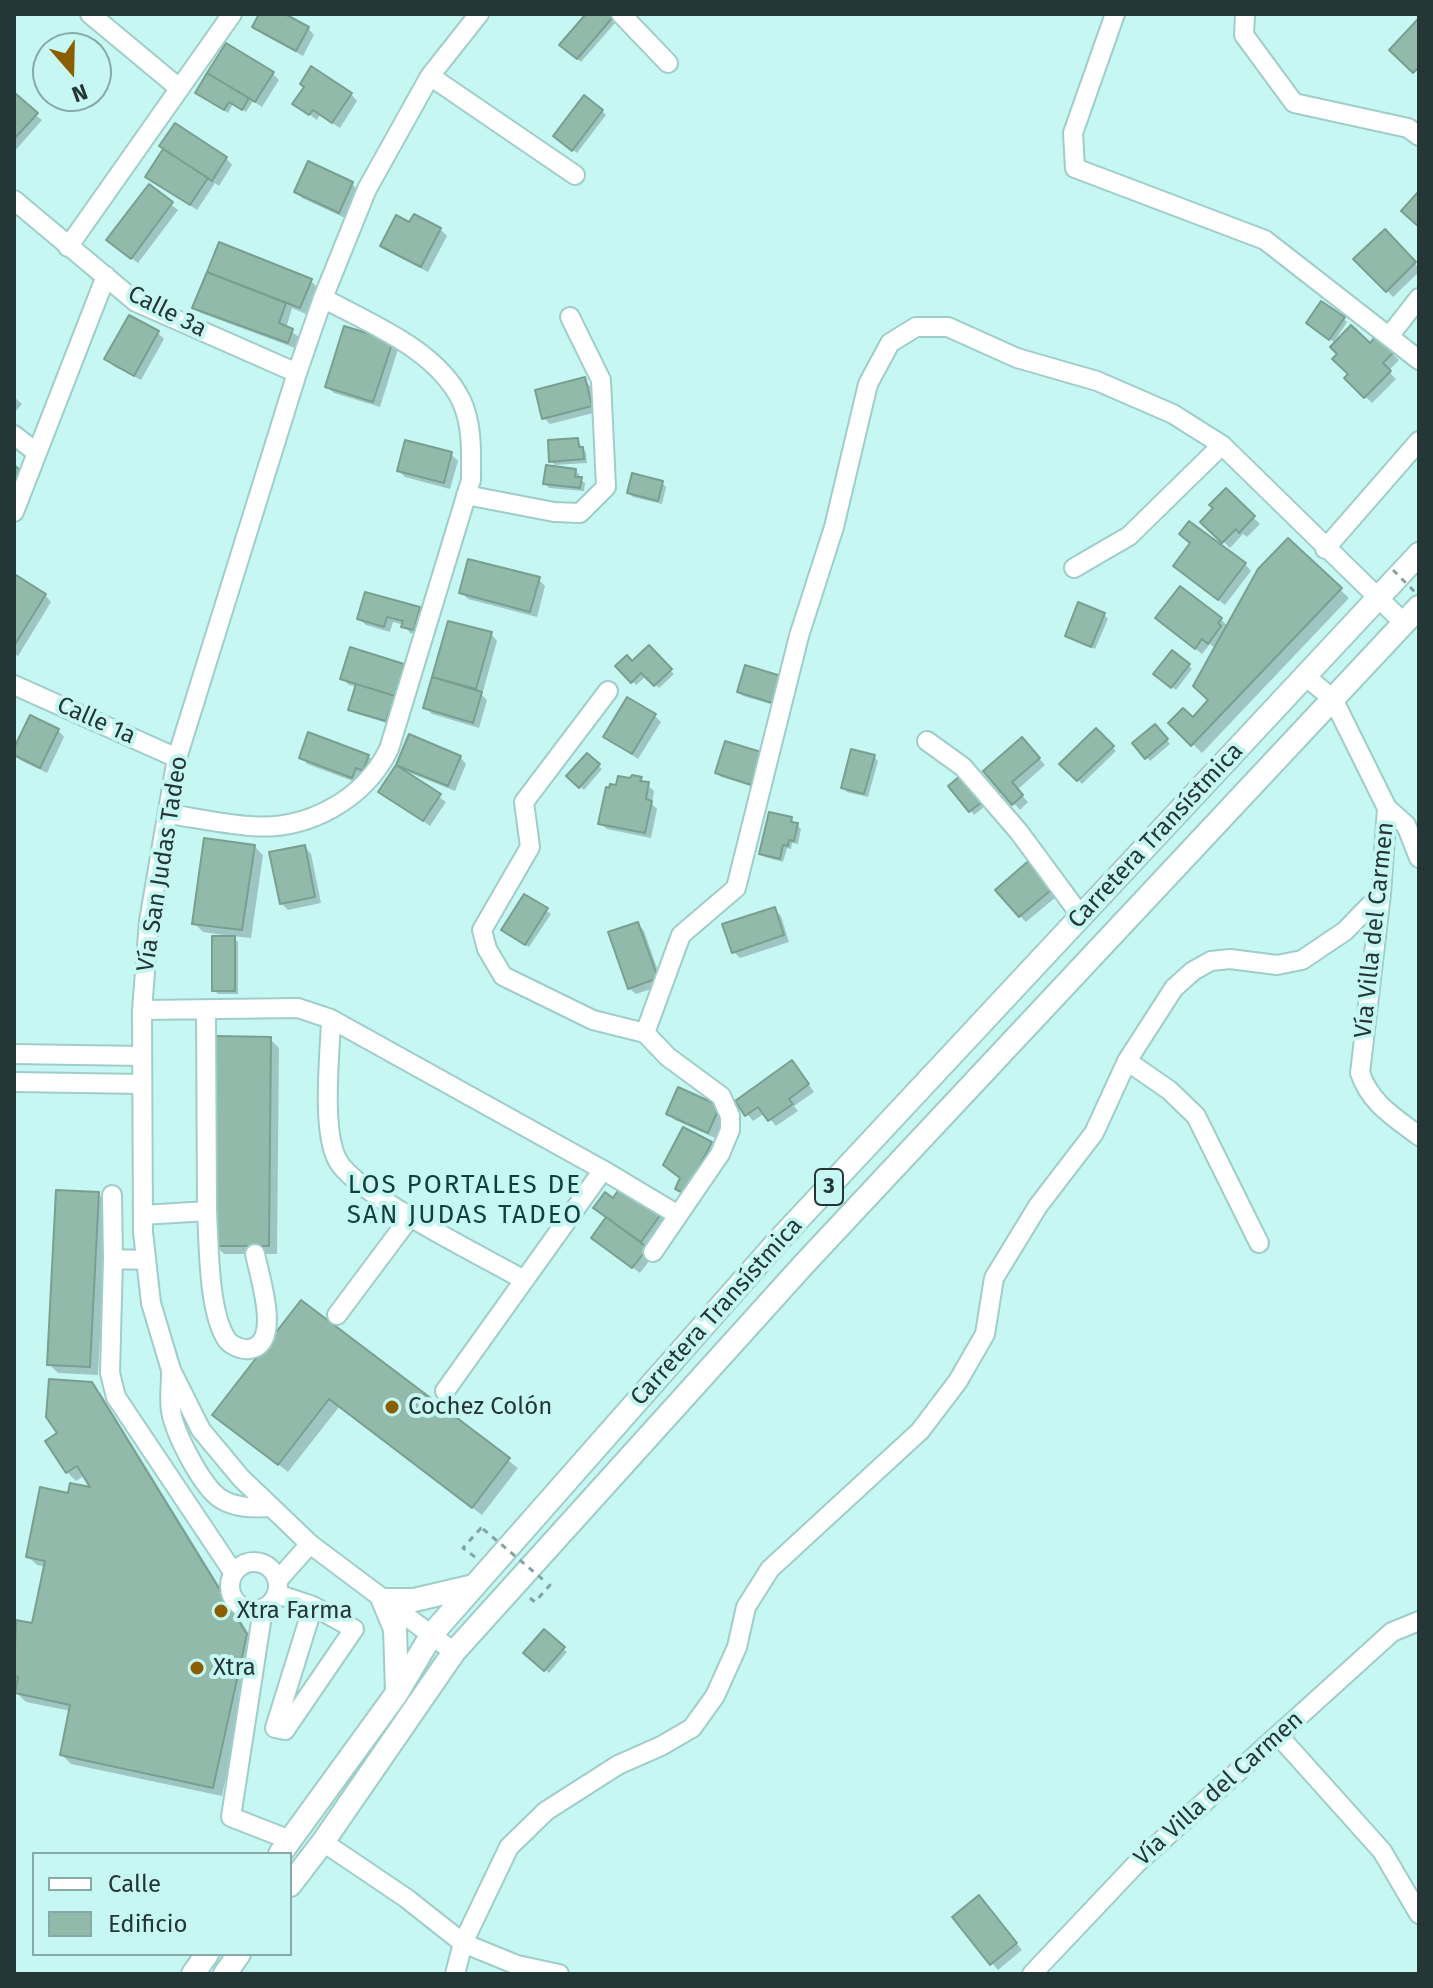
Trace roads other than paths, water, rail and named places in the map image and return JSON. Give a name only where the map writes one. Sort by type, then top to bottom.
[{"type":"main road","name":"Carretera Transístmica","points":[[285,1847],[397,1693],[432,1634],[474,1586],[779,1240],[1419,554]]},
{"type":"main road","name":"Carretera Transístmica","points":[[292,1882],[454,1652],[806,1262],[1411,615]]},
{"type":"main road","points":[[397,1693],[395,1629],[383,1600],[414,1600],[474,1586]]},
{"type":"main road","points":[[193,1974],[206,1956]]},
{"type":"main road","points":[[225,1974],[238,1956]]},
{"type":"street","points":[[90,14],[179,88]]},
{"type":"street","points":[[68,247],[232,14]]},
{"type":"street","name":"Vía San Judas Tadeo","points":[[454,1652],[310,1544],[270,1507],[201,1430],[171,1370],[151,1303],[146,1260],[142,1010],[149,921],[177,758],[297,373],[367,189],[430,76],[479,14]]},
{"type":"street","points":[[621,14],[668,63]]},
{"type":"street","points":[[1115,14],[1073,133],[1075,168],[1265,240],[1419,360]]},
{"type":"street","points":[[1245,14],[1244,35],[1294,103],[1408,128],[1419,136]]},
{"type":"street","points":[[430,76],[575,175]]},
{"type":"street","name":"Calle 3a","points":[[14,200],[136,302],[297,373]]},
{"type":"street","points":[[14,512],[106,276]]},
{"type":"street","points":[[169,814],[251,826],[280,825],[322,813],[363,786],[380,768],[389,749],[471,480],[471,439],[461,401],[437,367],[395,338],[323,298]]},
{"type":"street","points":[[1390,335],[1419,298]]},
{"type":"street","points":[[466,495],[554,512],[580,513],[606,487],[601,380],[570,317]]},
{"type":"street","points":[[645,1033],[681,935],[736,888],[799,636],[834,527],[868,384],[890,343],[916,327],[948,327],[1017,358],[1097,381],[1173,414],[1222,445],[1378,598],[1411,615]]},
{"type":"street","points":[[14,435],[37,453]]},
{"type":"street","points":[[1325,549],[1419,441]]},
{"type":"street","points":[[1074,568],[1129,536],[1222,445]]},
{"type":"street","name":"Vía Villa del Carmen","points":[[1305,676],[1333,699],[1387,808],[1381,894],[1360,1073],[1366,1090],[1377,1105],[1419,1136]]},
{"type":"street","name":"Calle 1a","points":[[14,685],[177,758]]},
{"type":"street","points":[[608,691],[524,802],[530,847],[482,930],[487,949],[503,976],[593,1020],[645,1033],[668,1057],[721,1096],[730,1116],[730,1130],[720,1154],[653,1252]]},
{"type":"street","points":[[927,741],[963,767],[1019,832],[1081,916]]},
{"type":"street","points":[[1387,808],[1406,825],[1419,858]]},
{"type":"street","points":[[455,1974],[463,1943],[509,1847],[546,1811],[618,1765],[692,1728],[715,1696],[737,1647],[746,1607],[770,1569],[920,1431],[958,1381],[985,1334],[994,1278],[1038,1206],[1094,1133],[1127,1061],[1174,988],[1193,971],[1211,961],[1230,959],[1277,965],[1302,960],[1345,931],[1381,894]]},
{"type":"street","points":[[142,1010],[298,1008],[331,1019],[678,1215]]},
{"type":"street","points":[[206,1010],[210,1270],[215,1304],[228,1340],[239,1349],[252,1349],[263,1343],[266,1334],[268,1322],[255,1254]]},
{"type":"street","points":[[331,1019],[329,1130],[337,1160],[352,1180],[524,1280]]},
{"type":"street","points":[[14,1054],[142,1056]]},
{"type":"street","points":[[1127,1061],[1169,1090],[1196,1116],[1259,1243]]},
{"type":"street","points":[[14,1082],[142,1084]]},
{"type":"street","points":[[445,1391],[603,1170]]},
{"type":"street","points":[[112,1195],[110,1373],[116,1397],[233,1572]]},
{"type":"street","points":[[143,1215],[207,1211]]},
{"type":"street","points":[[337,1315],[411,1216]]},
{"type":"street","points":[[113,1259],[146,1260]]},
{"type":"street","points":[[171,1370],[174,1422],[180,1439],[212,1492],[224,1501],[249,1508],[270,1507]]},
{"type":"street","points":[[246,1723],[285,1730],[354,1629],[278,1587],[271,1568],[259,1562],[245,1563],[233,1572],[229,1584],[231,1596],[239,1606],[250,1611],[263,1609],[272,1603],[278,1587],[310,1544]]},
{"type":"street","points":[[275,1728],[313,1606]]},
{"type":"street","points":[[263,1609],[231,1817],[285,1847]]},
{"type":"street","name":"Vía Villa del Carmen","points":[[1032,1974],[1138,1862],[1392,1632],[1419,1621]]},
{"type":"street","points":[[1278,1735],[1382,1851],[1419,1914]]},
{"type":"street","points":[[323,1842],[406,1898],[463,1943],[517,1965],[559,1974]]},
{"type":"place","name":"Cochez Colón","points":[[392,1407]]},
{"type":"place","name":"Xtra Farma","points":[[221,1611]]},
{"type":"place","name":"Xtra","points":[[197,1668]]},
{"type":"district","name":"LOS PORTALES DE SAN JUDAS TADEO","points":[[465,1201]]}]
